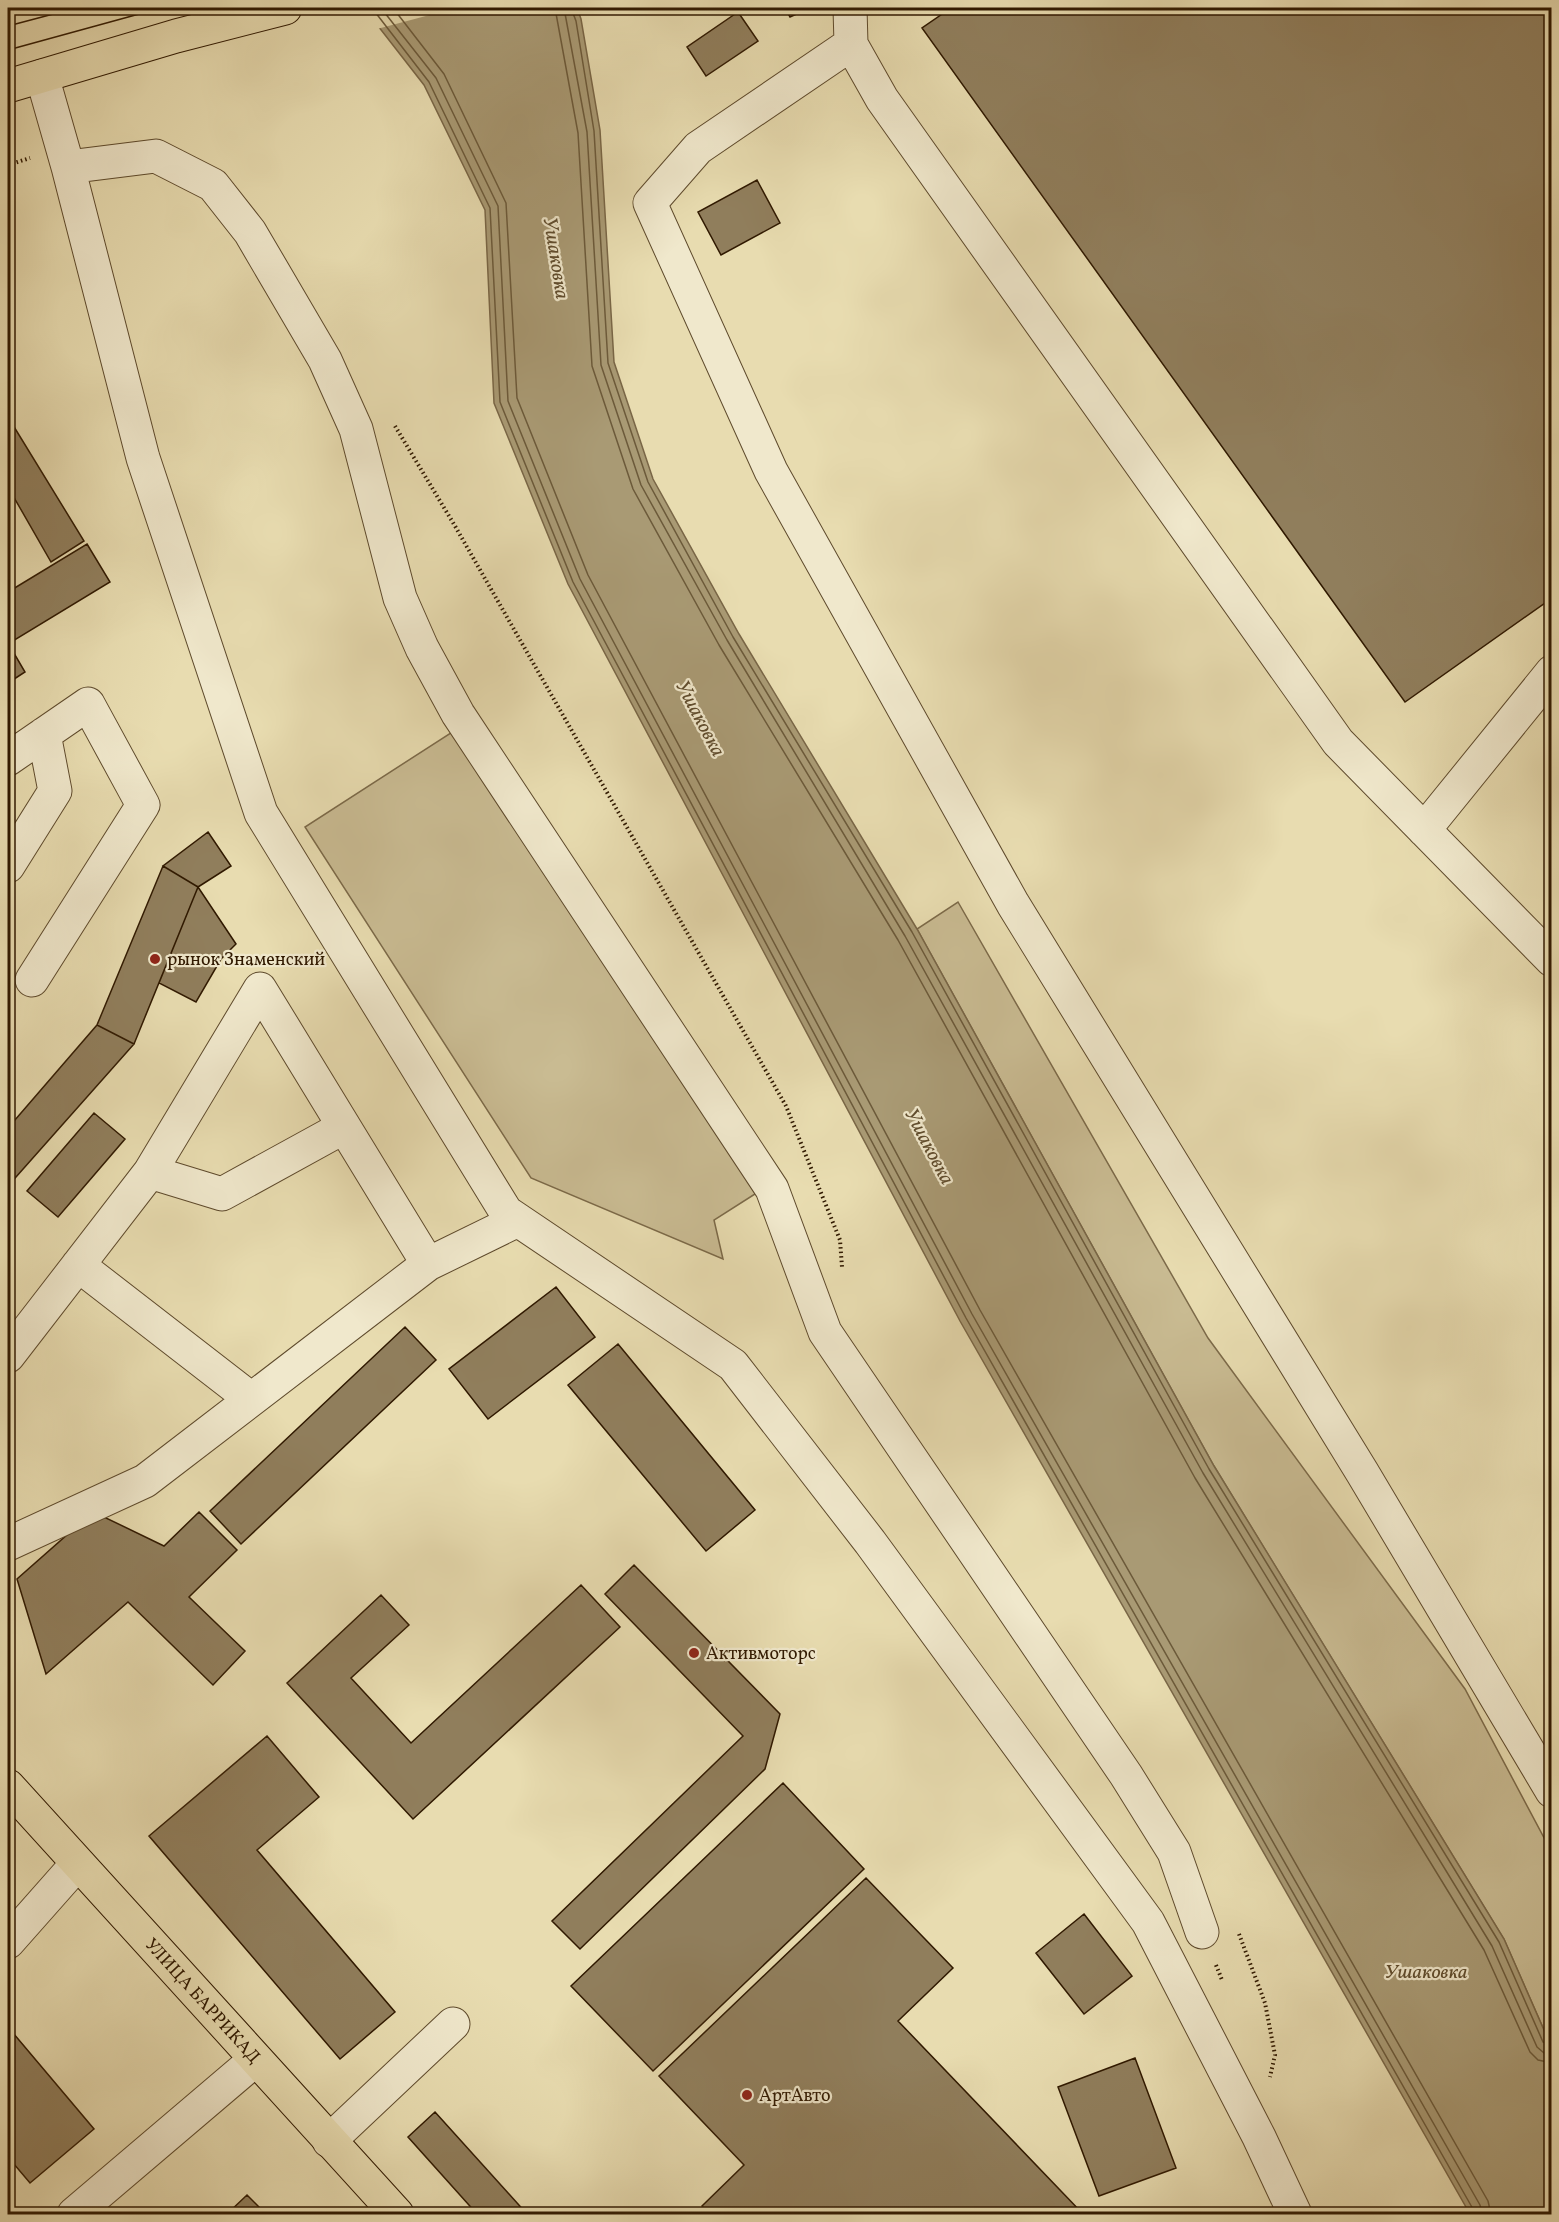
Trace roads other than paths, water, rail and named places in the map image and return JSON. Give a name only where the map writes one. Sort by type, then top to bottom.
[{"type":"main road","points":[[8,86],[176,36],[285,8]]},
{"type":"main road","name":"УЛИЦА БАРРИКАД","points":[[8,1786],[397,2214]]},
{"type":"street","points":[[850,8],[851,44],[882,99],[1338,742],[1551,960]]},
{"type":"street","points":[[851,44],[698,148],[650,202],[771,471],[1013,904],[1362,1472],[1551,1791]]},
{"type":"street","points":[[42,76],[68,167],[143,458],[261,813],[506,1212],[733,1365],[870,1542],[1148,1922],[1259,2137],[1295,2214]]},
{"type":"street","points":[[68,167],[156,156],[213,185],[250,232],[325,360],[356,429],[400,598],[422,648],[459,714],[772,1189],[825,1332],[1126,1775],[1174,1852],[1202,1932]]},
{"type":"street","points":[[1424,830],[1551,672]]},
{"type":"street","points":[[8,759],[88,704],[143,805],[32,980]]},
{"type":"street","points":[[8,866],[55,791],[44,734]]},
{"type":"street","points":[[8,1356],[150,1172],[260,989],[428,1264]]},
{"type":"street","points":[[150,1172],[222,1194],[344,1127]]},
{"type":"street","points":[[8,1544],[145,1481],[428,1264],[518,1220]]},
{"type":"street","points":[[78,1265],[251,1399]]},
{"type":"street","points":[[8,1942],[77,1864]]},
{"type":"street","points":[[329,2141],[453,2024]]},
{"type":"street","points":[[74,2214],[255,2060]]},
{"type":"water","name":"Ушаковка","points":[[364,8],[577,8],[581,19],[600,130],[614,362],[653,479],[739,634],[917,929],[1214,1466],[1504,1939],[1551,2046],[1551,2214],[1470,2214],[960,1321],[568,584],[494,403],[485,210],[424,85]]},
{"type":"tram line","points":[[8,26],[76,8]]},
{"type":"tram line","points":[[8,50],[161,8]]},
{"type":"place","name":"рынок Знаменский","points":[[155,959]]},
{"type":"place","name":"Активмоторс","points":[[694,1653]]},
{"type":"place","name":"АртАвто","points":[[747,2095]]}]
